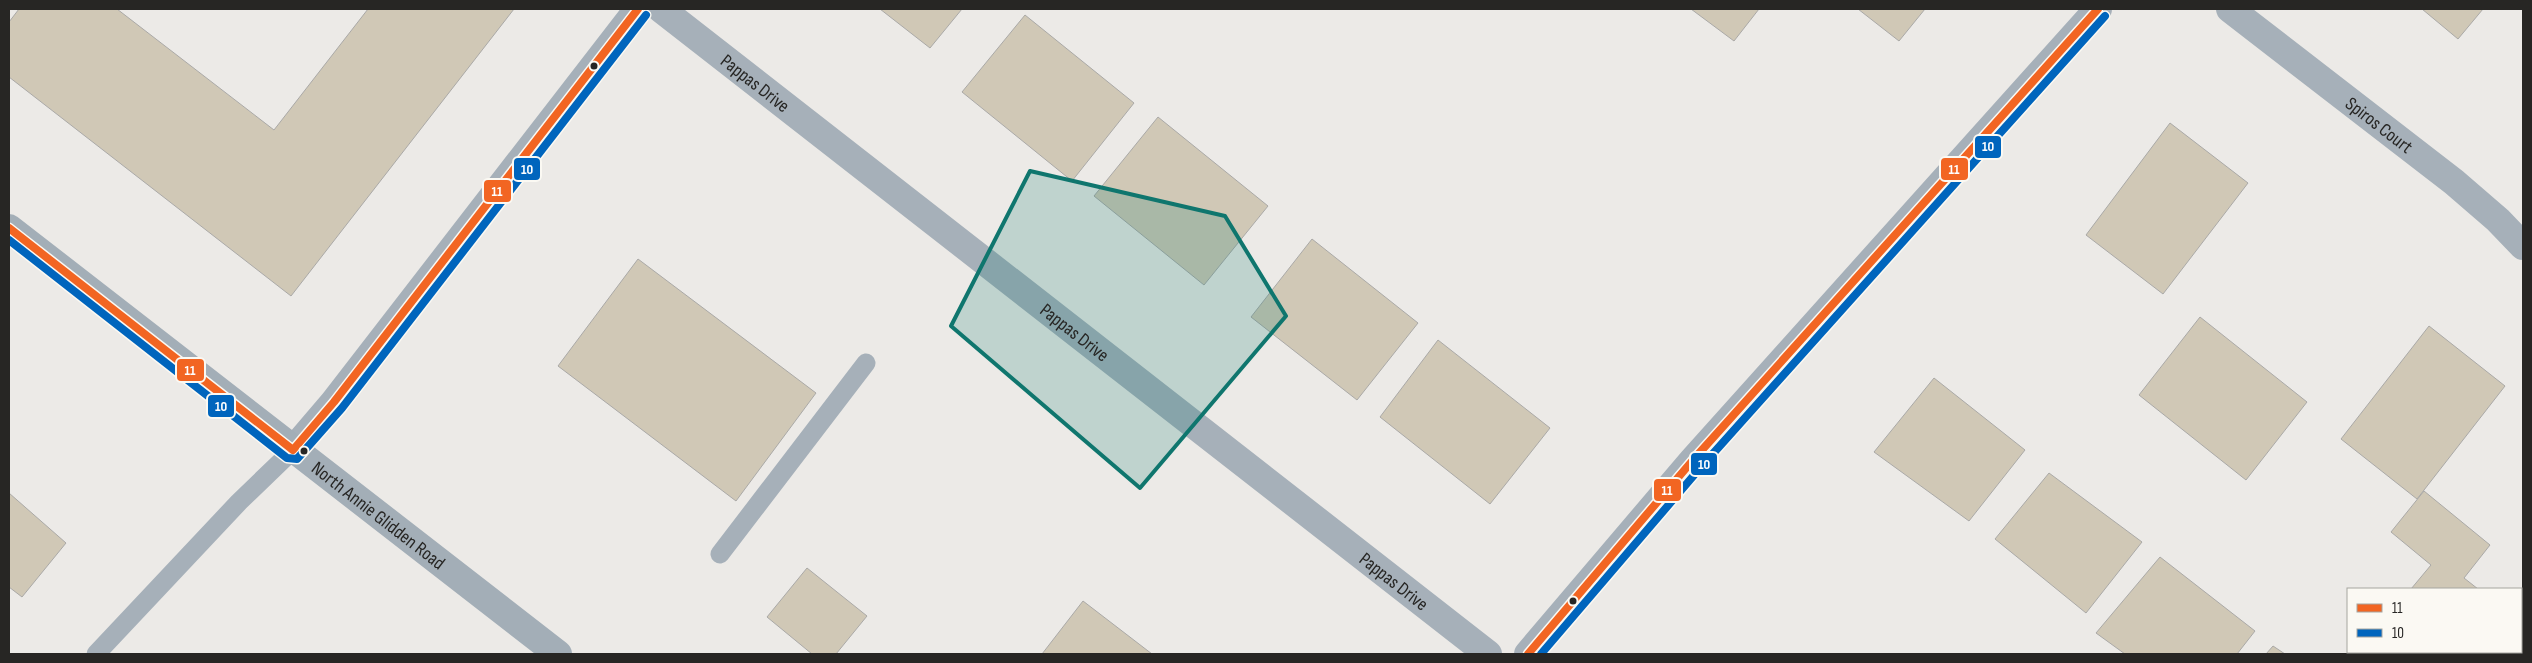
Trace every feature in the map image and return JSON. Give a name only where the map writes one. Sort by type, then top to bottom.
[{"type":"main road","name":"North Annie Glidden Road","points":[[9,228],[558,654]]},
{"type":"street","points":[[293,450],[334,402],[638,9]]},
{"type":"street","name":"Pappas Drive","points":[[661,9],[1488,654]]},
{"type":"street","points":[[1528,654],[1699,452],[2098,9]]},
{"type":"street","name":"Spiros Court","points":[[2230,9],[2454,182],[2498,220],[2523,246]]},
{"type":"lane","points":[[720,554],[866,363]]},
{"type":"lane","points":[[96,654],[233,509],[293,450]]},
{"type":"highlighted area","points":[[1030,171],[1225,216],[1286,316],[1140,488],[951,326]]},
{"type":"building","points":[[19,9],[117,9],[274,130],[368,9],[514,9],[291,296],[9,77],[9,22]]},
{"type":"building","points":[[880,9],[962,9],[930,48]]},
{"type":"building","points":[[1691,9],[1759,9],[1734,41]]},
{"type":"building","points":[[1858,9],[1925,9],[1899,41]]},
{"type":"building","points":[[2422,9],[2483,9],[2458,39]]},
{"type":"building","points":[[1025,15],[1134,103],[1072,181],[962,92]]},
{"type":"building","points":[[1158,117],[1268,206],[1204,285],[1094,196]]},
{"type":"building","points":[[2170,123],[2248,183],[2163,294],[2086,235]]},
{"type":"building","points":[[1312,239],[1418,323],[1357,400],[1251,317]]},
{"type":"building","points":[[638,259],[816,393],[736,501],[558,366]]},
{"type":"building","points":[[2200,317],[2307,402],[2246,480],[2139,395]]},
{"type":"building","points":[[2429,326],[2505,386],[2417,499],[2341,439]]},
{"type":"building","points":[[1438,340],[1550,428],[1490,504],[1380,417]]},
{"type":"building","points":[[1934,378],[2025,450],[1969,521],[1874,452]]},
{"type":"building","points":[[2049,473],[2142,542],[2086,613],[1995,539]]},
{"type":"building","points":[[2424,491],[2490,545],[2464,578],[2477,588],[2412,588],[2431,565],[2391,532]]},
{"type":"building","points":[[9,493],[66,543],[22,597],[9,587]]},
{"type":"building","points":[[2160,557],[2255,631],[2237,654],[2125,654],[2096,633]]},
{"type":"building","points":[[807,568],[867,616],[836,654],[812,654],[767,617]]},
{"type":"building","points":[[1083,601],[1152,654],[1042,654]]},
{"type":"building","points":[[2273,646],[2285,654],[2266,654]]},
{"type":"building","points":[[2438,653],[2514,653],[2513,654]]},
{"type":"transit line","name":"11","points":[[9,228],[293,450],[334,402],[638,9]]},
{"type":"transit line","name":"11","points":[[1528,654],[1693,460],[2098,9]]},
{"type":"transit line","name":"10","points":[[9,240],[287,458],[297,459],[342,408],[646,15]]},
{"type":"transit line","name":"10","points":[[1541,654],[1701,467],[2105,16]]}]
